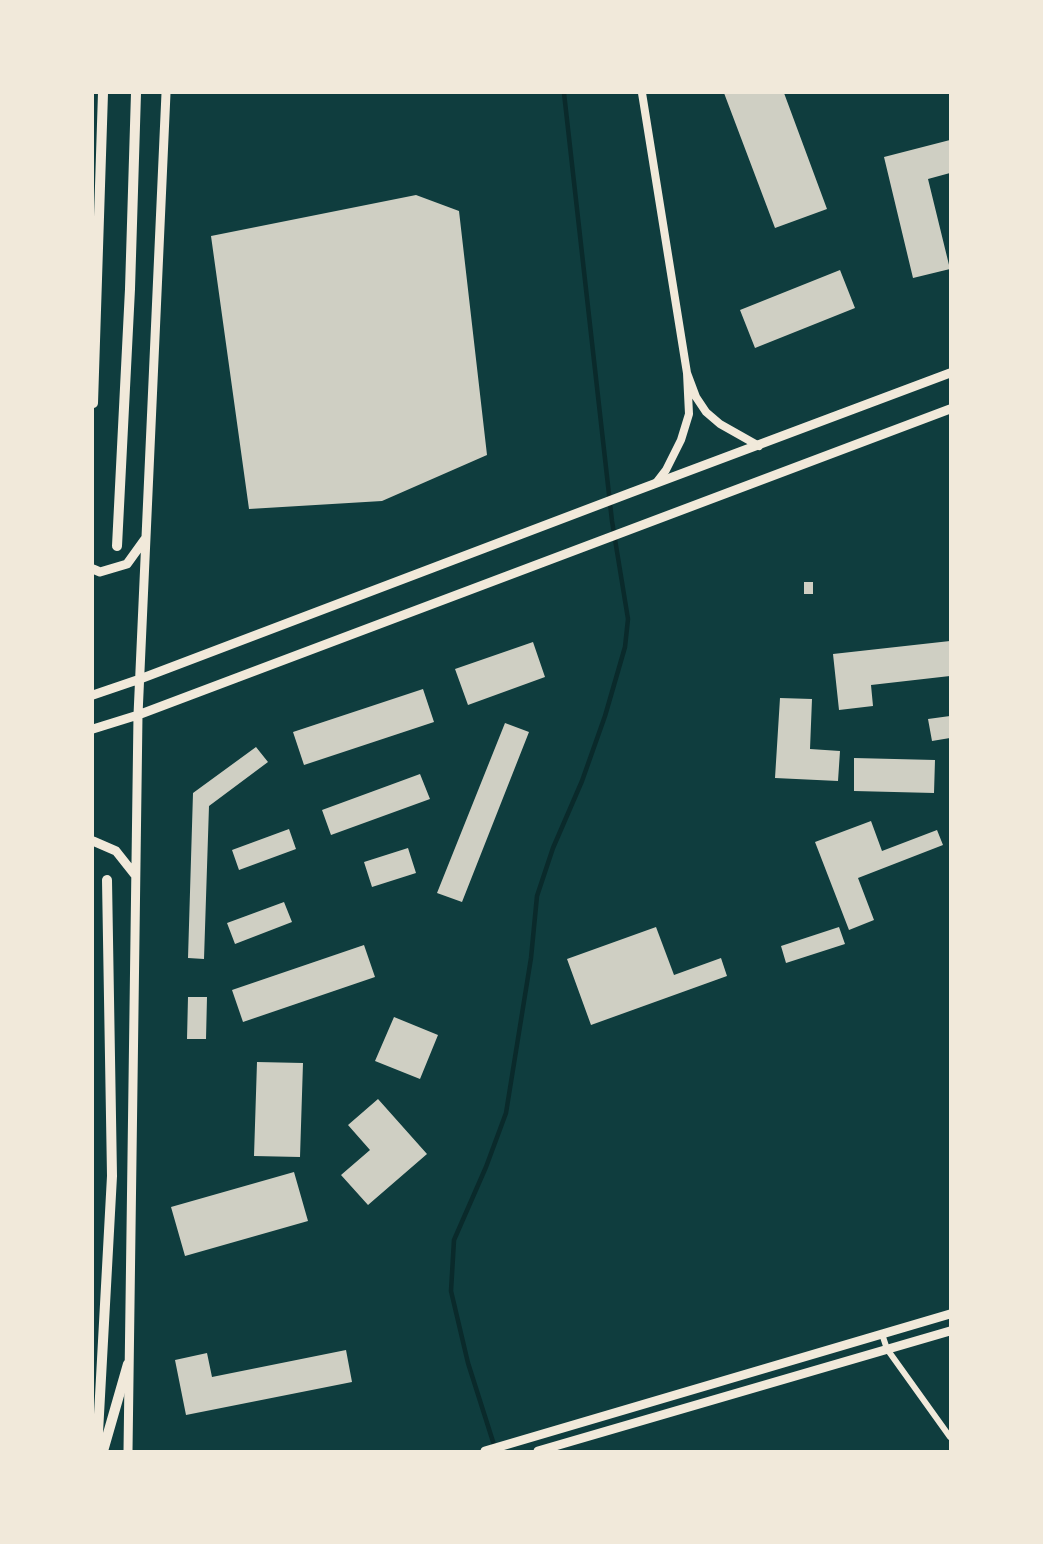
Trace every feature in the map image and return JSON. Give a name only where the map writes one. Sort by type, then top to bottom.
[{"type":"highway","points":[[93,403],[103,93]]},
{"type":"highway","points":[[117,546],[130,290],[136,93]]},
{"type":"highway","points":[[97,1451],[112,1176],[106,880]]},
{"type":"highway","points":[[103,1451],[128,1364]]},
{"type":"main road","points":[[128,1451],[138,715],[166,93]]},
{"type":"main road","points":[[93,695],[950,373]]},
{"type":"main road","points":[[93,729],[138,715],[950,409]]},
{"type":"main road","points":[[93,569],[100,572],[127,564],[146,539]]},
{"type":"main road","points":[[93,840],[116,851],[135,876]]},
{"type":"main road","points":[[485,1451],[950,1314]]},
{"type":"main road","points":[[538,1451],[950,1331]]},
{"type":"street","points":[[642,93],[687,373],[688,414],[681,440],[666,470],[656,483]]},
{"type":"street","points":[[687,373],[696,397],[705,412],[720,424],[759,446]]},
{"type":"street","points":[[882,1334],[887,1349],[950,1437]]},
{"type":"building","points":[[724,93],[784,93],[827,209],[775,228]]},
{"type":"building","points":[[950,140],[950,173],[928,179],[950,269],[913,278],[884,157]]},
{"type":"building","points":[[416,195],[459,211],[487,455],[382,501],[249,509],[211,236]]},
{"type":"building","points":[[840,270],[855,308],[755,348],[740,310]]},
{"type":"building","points":[[804,582],[813,582],[813,594],[804,594]]},
{"type":"building","points":[[950,641],[950,676],[871,685],[873,706],[839,710],[833,654]]},
{"type":"building","points":[[533,642],[545,677],[468,705],[455,669]]},
{"type":"building","points":[[423,689],[434,722],[304,765],[293,732]]},
{"type":"building","points":[[780,698],[812,699],[810,749],[840,751],[838,781],[775,778]]},
{"type":"building","points":[[950,716],[950,738],[932,741],[928,719]]},
{"type":"building","points":[[505,723],[529,732],[462,902],[437,893]]},
{"type":"building","points":[[256,747],[268,762],[209,806],[204,959],[188,958],[193,793]]},
{"type":"building","points":[[854,758],[935,760],[934,793],[854,791]]},
{"type":"building","points":[[420,774],[430,799],[331,835],[322,810]]},
{"type":"building","points":[[871,821],[882,851],[937,830],[943,845],[858,878],[874,920],[849,930],[815,842]]},
{"type":"building","points":[[289,829],[296,849],[239,870],[232,850]]},
{"type":"building","points":[[408,848],[416,873],[372,887],[364,862]]},
{"type":"building","points":[[284,902],[292,922],[235,944],[227,923]]},
{"type":"building","points":[[656,927],[674,975],[721,958],[727,976],[591,1025],[567,959]]},
{"type":"building","points":[[839,927],[845,944],[786,963],[781,946]]},
{"type":"building","points":[[364,945],[375,977],[243,1022],[232,990]]},
{"type":"building","points":[[188,997],[207,997],[206,1039],[187,1039]]},
{"type":"building","points":[[394,1017],[438,1035],[420,1079],[375,1061]]},
{"type":"building","points":[[257,1062],[303,1063],[300,1157],[254,1156]]},
{"type":"building","points":[[378,1099],[427,1154],[368,1205],[341,1175],[370,1150],[348,1125]]},
{"type":"building","points":[[294,1172],[308,1221],[185,1256],[171,1207]]},
{"type":"building","points":[[346,1350],[352,1382],[186,1415],[175,1360],[207,1353],[212,1377]]},
{"type":"waterway","points":[[495,1448],[468,1363],[451,1291],[454,1240],[486,1167],[506,1113],[531,958],[537,896],[553,848],[582,781],[605,716],[625,647],[628,619],[612,521],[564,93]]}]
